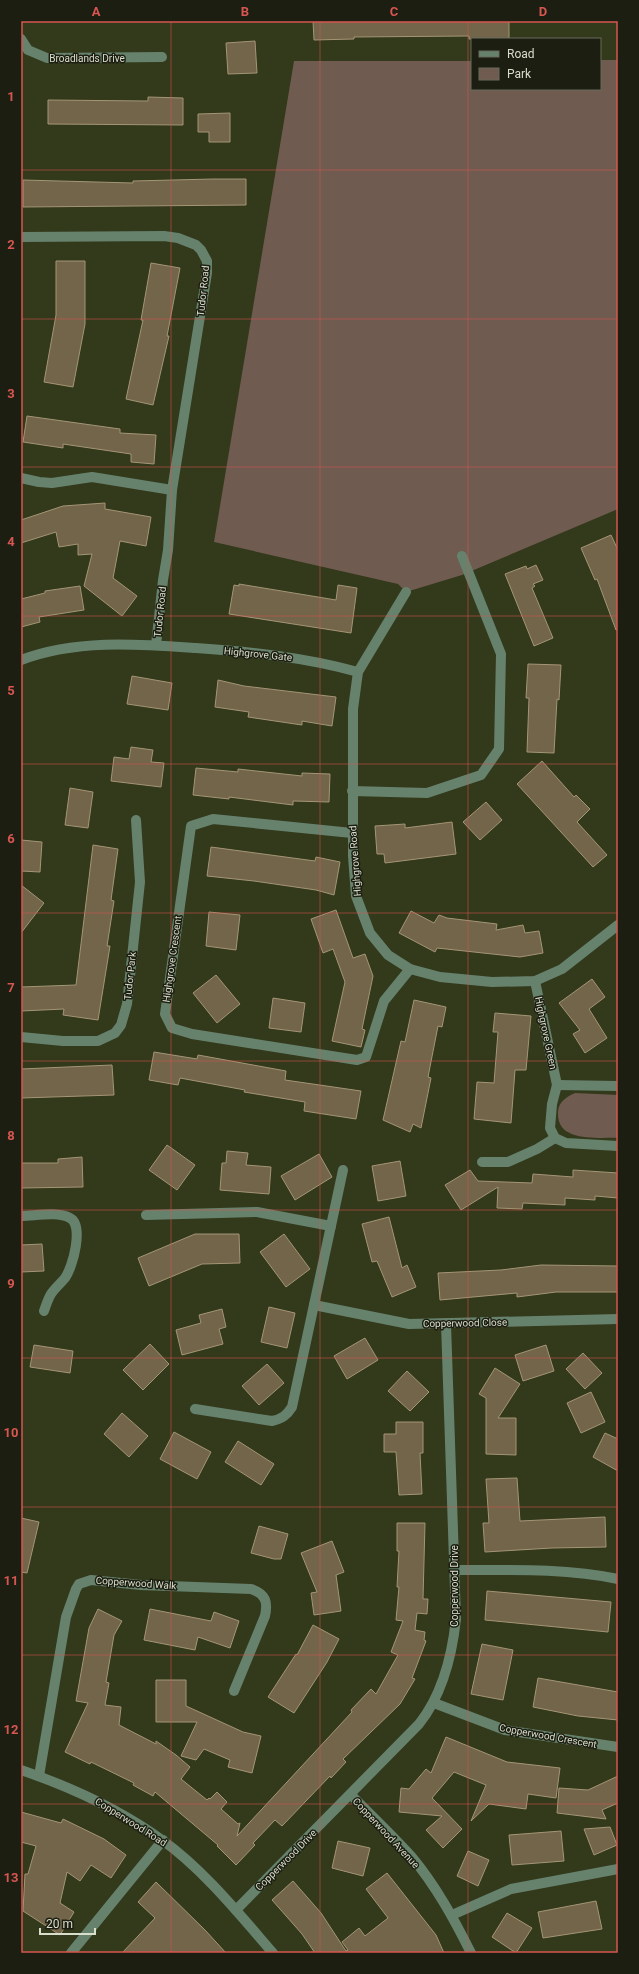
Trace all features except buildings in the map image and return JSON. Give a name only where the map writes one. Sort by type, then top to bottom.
[{"type":"street","name":"Broadlands Drive","points":[[21,39],[28,50],[47,58],[162,57]]},
{"type":"street","name":"Tudor Road","points":[[21,237],[164,236],[188,241],[196,245],[204,255],[207,262],[204,300],[172,490],[168,550],[163,580],[156,645],[84,645],[62,648],[21,660]]},
{"type":"street","points":[[21,478],[38,482],[52,483],[92,477],[172,490]]},
{"type":"street","points":[[352,791],[427,793],[481,775],[499,749],[501,654],[462,556]]},
{"type":"street","points":[[358,672],[406,592]]},
{"type":"street","name":"Highgrove Gate","points":[[156,645],[264,653],[321,662],[358,672]]},
{"type":"street","name":"Highgrove Road","points":[[358,672],[354,708],[352,791],[352,833],[356,896],[370,933],[388,956],[410,969],[440,977],[492,982],[535,981],[562,969],[618,925]]},
{"type":"street","name":"Highgrove Crescent","points":[[352,833],[212,819],[191,826],[164,1014],[172,1028],[192,1034],[357,1060],[366,1057],[384,1001],[410,969]]},
{"type":"street","name":"Tudor Park","points":[[21,1037],[63,1041],[98,1041],[115,1033],[121,1025],[127,1004],[140,882],[136,820]]},
{"type":"street","name":"Highgrove Green","points":[[535,981],[557,1085],[552,1104],[550,1128],[555,1138]]},
{"type":"street","points":[[557,1085],[618,1086]]},
{"type":"street","points":[[482,1162],[508,1162],[537,1149],[555,1138],[566,1143],[618,1146]]},
{"type":"street","points":[[195,1408],[263,1421],[279,1420],[287,1415],[294,1401],[343,1170]]},
{"type":"street","points":[[146,1215],[257,1212],[331,1226]]},
{"type":"street","points":[[21,1216],[65,1216],[73,1220],[77,1225],[77,1237],[69,1270],[65,1278],[52,1293],[44,1311]]},
{"type":"street","name":"Copperwood Close","points":[[314,1305],[409,1324],[618,1319]]},
{"type":"street","name":"Copperwood Drive","points":[[236,1910],[351,1795],[419,1724],[434,1703],[443,1679],[454,1635],[456,1619],[446,1324]]},
{"type":"street","points":[[455,1570],[542,1571],[578,1573],[618,1579]]},
{"type":"street","name":"Copperwood Walk","points":[[39,1776],[66,1617],[76,1589],[84,1581],[91,1580],[141,1585],[251,1589],[260,1592],[265,1598],[267,1606],[265,1616],[234,1691]]},
{"type":"street","name":"Copperwood Crescent","points":[[434,1703],[505,1730],[618,1747]]},
{"type":"street","name":"Copperwood Road","points":[[21,1770],[97,1800],[163,1840],[190,1864],[236,1910],[273,1953]]},
{"type":"street","name":"Copperwood Avenue","points":[[351,1795],[412,1857],[452,1915],[471,1953]]},
{"type":"street","points":[[71,1953],[163,1840]]},
{"type":"street","points":[[452,1915],[511,1889],[618,1869]]},
{"type":"green space","points":[[601,60],[618,60],[618,509],[462,575],[406,592],[398,584],[214,542],[294,61],[471,61],[471,90],[601,90]]},
{"type":"green space","points":[[575,1093],[618,1095],[618,1138],[590,1138],[571,1134],[564,1129],[559,1123],[558,1109],[563,1100]]}]
